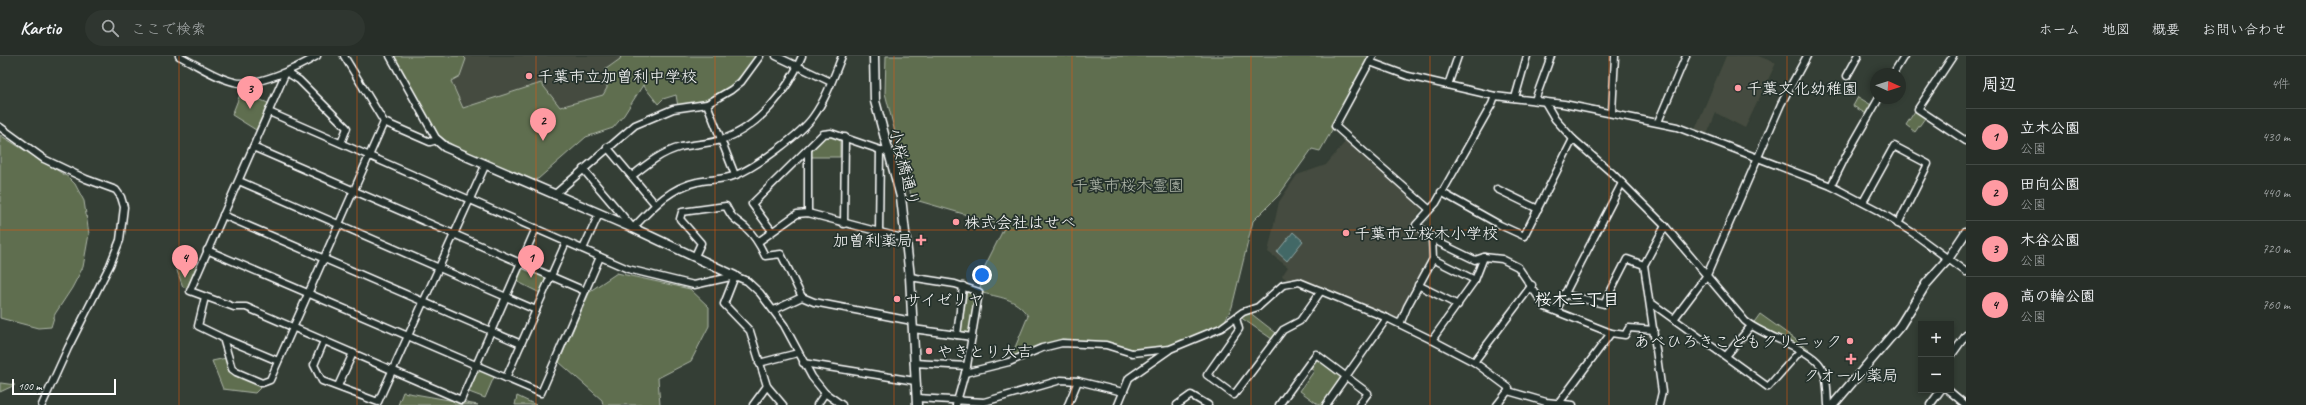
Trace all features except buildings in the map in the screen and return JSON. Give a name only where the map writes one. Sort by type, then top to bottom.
[{"type":"street","points":[[178,56],[233,82],[244,84],[286,72],[317,56]]},
{"type":"street","points":[[302,65],[304,56]]},
{"type":"street","points":[[344,56],[384,122],[430,142],[437,140]]},
{"type":"street","points":[[390,56],[437,140],[445,148],[633,228],[695,256],[753,286],[774,310],[784,325],[803,363],[825,393],[842,405]]},
{"type":"street","points":[[554,195],[607,147],[635,125],[673,109],[707,104],[731,90],[741,82],[760,56]]},
{"type":"street","points":[[776,56],[831,82]]},
{"type":"street","points":[[632,176],[666,152],[681,147],[720,140],[736,134],[754,122],[782,94],[798,67],[802,56]]},
{"type":"street","points":[[633,228],[656,204],[681,187],[696,182],[735,176],[760,163],[813,117],[831,82],[842,56]]},
{"type":"street","name":"小桜橋通り","points":[[874,56],[875,101],[901,197],[910,277],[917,401]]},
{"type":"street","points":[[1448,85],[1458,56]]},
{"type":"street","points":[[1515,98],[1527,56]]},
{"type":"street","points":[[1535,100],[1551,56]]},
{"type":"street","points":[[1612,112],[1615,56]]},
{"type":"street","points":[[1658,122],[1686,56]]},
{"type":"street","points":[[1674,318],[1707,275],[1781,104],[1800,66],[1807,56]]},
{"type":"street","points":[[1847,76],[1858,56]]},
{"type":"street","points":[[1897,68],[1904,56]]},
{"type":"street","points":[[1953,56],[1918,109],[1966,141]]},
{"type":"street","points":[[1429,209],[1335,126],[1371,59],[1408,76],[1495,96],[1535,100],[1612,112],[1677,127],[1831,186],[1863,202],[1898,224],[1966,272]]},
{"type":"street","points":[[286,72],[190,291],[234,307],[246,307],[461,400],[536,228]]},
{"type":"street","points":[[286,72],[299,80],[347,128],[341,143]]},
{"type":"street","points":[[1495,96],[1492,104],[1436,203],[1416,225],[1432,238],[1475,260],[1484,257],[1502,259],[1518,267],[1532,285],[1545,307],[1611,333],[1624,335],[1629,328],[1654,330]]},
{"type":"street","points":[[1545,102],[1555,119],[1573,139],[1622,183],[1665,226],[1707,275],[1731,306],[1751,326],[1800,351],[1821,365],[1824,374],[1828,405]]},
{"type":"street","points":[[707,104],[735,176]]},
{"type":"street","points":[[1831,186],[1847,154],[1876,104]]},
{"type":"street","points":[[269,112],[628,269],[694,285],[735,276]]},
{"type":"street","points":[[223,338],[232,369],[262,383],[270,380],[352,190],[384,122]]},
{"type":"street","points":[[0,126],[44,159],[86,179],[116,190],[121,197],[124,207],[120,240],[110,265],[68,348],[42,405]]},
{"type":"street","points":[[772,232],[752,204],[824,134],[831,133],[845,137],[889,153]]},
{"type":"street","points":[[844,224],[845,137]]},
{"type":"street","points":[[1441,192],[1500,225],[1524,236],[1573,139]]},
{"type":"street","points":[[253,146],[585,291]]},
{"type":"street","points":[[1863,202],[1894,146],[1928,164],[1898,224]]},
{"type":"street","points":[[607,147],[656,204]]},
{"type":"street","points":[[808,150],[808,213]]},
{"type":"street","points":[[879,232],[880,150]]},
{"type":"street","points":[[324,341],[314,365],[322,381],[378,402],[394,371],[485,166]]},
{"type":"street","points":[[583,168],[633,228]]},
{"type":"street","points":[[239,181],[536,310]]},
{"type":"street","points":[[1556,311],[1563,294],[1622,183]]},
{"type":"street","points":[[1497,189],[1538,209]]},
{"type":"street","points":[[695,256],[701,243],[680,219],[682,212],[726,206],[733,220],[744,226],[758,242],[765,256],[781,254],[802,297],[814,302],[957,335],[972,337]]},
{"type":"street","points":[[758,242],[797,214],[808,213],[844,224],[906,239]]},
{"type":"street","points":[[583,250],[599,214]]},
{"type":"street","points":[[223,215],[521,344]]},
{"type":"street","points":[[1659,405],[1662,392],[1644,265],[1665,226]]},
{"type":"street","points":[[1833,405],[1900,326],[1926,284],[1948,259],[1966,232]]},
{"type":"street","points":[[1400,324],[1418,285],[1433,259],[1432,238]]},
{"type":"street","points":[[506,378],[566,242]]},
{"type":"street","points":[[207,250],[541,393],[600,257]]},
{"type":"street","points":[[1432,340],[1475,280],[1484,257]]},
{"type":"street","points":[[1433,259],[1475,280]]},
{"type":"street","points":[[1563,294],[1604,304],[1628,259],[1644,265]]},
{"type":"street","points":[[735,276],[724,304],[750,331],[767,386],[783,405]]},
{"type":"street","points":[[910,277],[963,286],[979,292],[966,370],[956,403]]},
{"type":"street","points":[[1118,405],[1128,378],[1170,349],[1221,328],[1236,318],[1258,307],[1283,285],[1299,282],[1387,318],[1432,340],[1474,362],[1509,388],[1508,391]]},
{"type":"street","points":[[1418,285],[1458,304]]},
{"type":"street","points":[[1474,362],[1532,285]]},
{"type":"street","points":[[957,335],[963,286]]},
{"type":"street","points":[[1236,318],[1240,329],[1207,375],[1234,395],[1283,330],[1300,321],[1321,291]]},
{"type":"street","points":[[205,297],[198,326],[278,361]]},
{"type":"street","points":[[774,310],[802,297]]},
{"type":"street","points":[[1650,302],[1768,387],[1800,351]]},
{"type":"street","points":[[1326,405],[1387,318]]},
{"type":"street","points":[[1726,356],[1751,326]]},
{"type":"street","points":[[1559,402],[1611,333]]},
{"type":"street","points":[[1954,352],[1966,335]]},
{"type":"street","points":[[914,362],[966,370],[1009,362],[1042,348],[1062,343],[1106,345],[1132,353],[1170,349]]},
{"type":"street","points":[[338,386],[353,353]]},
{"type":"street","points":[[759,363],[798,353]]},
{"type":"street","points":[[1279,405],[1316,354],[1368,393],[1359,405]]},
{"type":"street","points":[[803,363],[915,381]]},
{"type":"street","points":[[917,401],[956,403],[998,402],[1061,380],[1078,381],[1123,392]]},
{"type":"street","points":[[1068,405],[1078,381]]},
{"type":"street","points":[[753,405],[767,386]]},
{"type":"street","points":[[1508,391],[1546,402],[1559,402],[1573,405]]},
{"type":"street","points":[[1496,405],[1508,391]]},
{"type":"street","points":[[817,405],[825,393]]},
{"type":"street","points":[[1930,405],[1939,393]]},
{"type":"street","points":[[1952,393],[1966,404]]},
{"type":"street","points":[[1177,405],[1191,395],[1208,405]]},
{"type":"shaded area","name":"千葉市立加曽利中学校","points":[[431,56],[632,56],[602,104],[457,121]]},
{"type":"shaded area","name":"千葉文化幼稚園","points":[[1726,56],[1758,56],[1776,63],[1745,128],[1716,113],[1706,137],[1694,132]]},
{"type":"shaded area","name":"千葉市立桜木小学校","points":[[1346,141],[1420,204],[1421,210],[1411,225],[1429,241],[1429,257],[1400,318],[1397,319],[1299,279],[1289,281],[1282,276],[1288,267],[1268,252],[1279,202],[1297,175],[1326,165]]},
{"type":"green space","points":[[394,56],[463,56],[466,59],[460,76],[451,81],[463,108],[541,83],[560,107],[603,95],[607,88],[606,69],[620,59],[621,56],[756,56],[727,89],[720,95],[703,103],[678,107],[676,95],[663,99],[658,104],[643,85],[624,115],[613,128],[586,137],[538,179],[531,180],[456,147],[439,136]]},
{"type":"green space","name":"千葉市桜木霊園","points":[[886,56],[1370,56],[1352,95],[1320,151],[1312,149],[1279,195],[1253,221],[1232,307],[1221,328],[1170,349],[1132,353],[1106,345],[1062,343],[1009,362],[1028,316],[1018,305],[1006,299],[979,292],[985,266],[1005,226],[912,199],[885,93]]},
{"type":"green space","points":[[241,92],[268,103],[256,130],[232,115]]},
{"type":"green space","points":[[1858,97],[1873,106],[1868,115],[1853,106]]},
{"type":"green space","points":[[1915,111],[1925,118],[1915,132],[1906,125]]},
{"type":"green space","points":[[0,135],[68,177],[75,184],[84,201],[89,234],[83,267],[72,288],[55,314],[51,327],[38,328],[0,318]]},
{"type":"green space","points":[[825,136],[832,136],[840,140],[840,157],[810,157],[810,150]]},
{"type":"green space","points":[[177,254],[197,264],[187,288],[183,287],[176,268]]},
{"type":"green space","points":[[525,267],[545,276],[546,281],[540,293],[516,281],[521,269]]},
{"type":"green space","points":[[617,273],[690,289],[709,307],[709,326],[691,361],[658,378],[660,405],[603,405],[602,400],[559,362],[590,291]]},
{"type":"green space","points":[[967,291],[976,296],[971,332],[969,333],[961,331]]},
{"type":"green space","points":[[1249,312],[1276,333],[1272,339],[1240,317]]},
{"type":"green space","points":[[1760,314],[1809,349],[1806,353],[1752,325]]},
{"type":"green space","points":[[226,358],[230,372],[262,386],[255,393],[223,389],[212,361]]},
{"type":"green space","points":[[1317,358],[1342,377],[1322,405],[1319,405],[1300,391],[1314,371],[1310,368]]},
{"type":"green space","points":[[481,371],[494,377],[485,398],[469,392],[476,374]]},
{"type":"green space","points":[[1,383],[15,385],[0,392]]},
{"type":"green space","points":[[403,392],[478,405],[398,405]]},
{"type":"green space","points":[[517,396],[536,405],[515,405]]},
{"type":"water","points":[[1293,232],[1303,241],[1287,261],[1277,252]]},
{"type":"place","name":"千葉市立加曽利中学校","points":[[529,76]]},
{"type":"place","name":"千葉文化幼稚園","points":[[1738,88]]},
{"type":"place","name":"木谷公園","points":[[250,109]]},
{"type":"place","name":"田向公園","points":[[543,141]]},
{"type":"place","name":"株式会社はせべ","points":[[956,222]]},
{"type":"place","name":"千葉市立桜木小学校","points":[[1346,233]]},
{"type":"place","name":"加曽利薬局","points":[[921,240]]},
{"type":"place","name":"高の輪公園","points":[[185,278]]},
{"type":"place","name":"立木公園","points":[[531,278]]},
{"type":"place","name":"サイゼリヤ","points":[[897,299]]},
{"type":"place","name":"あべひろきこどもクリニック","points":[[1850,341]]},
{"type":"place","name":"やきとり大吉","points":[[929,351]]},
{"type":"place","name":"クオール薬局","points":[[1851,359]]},
{"type":"district","name":"桜木三丁目","points":[[1577,299]]}]
